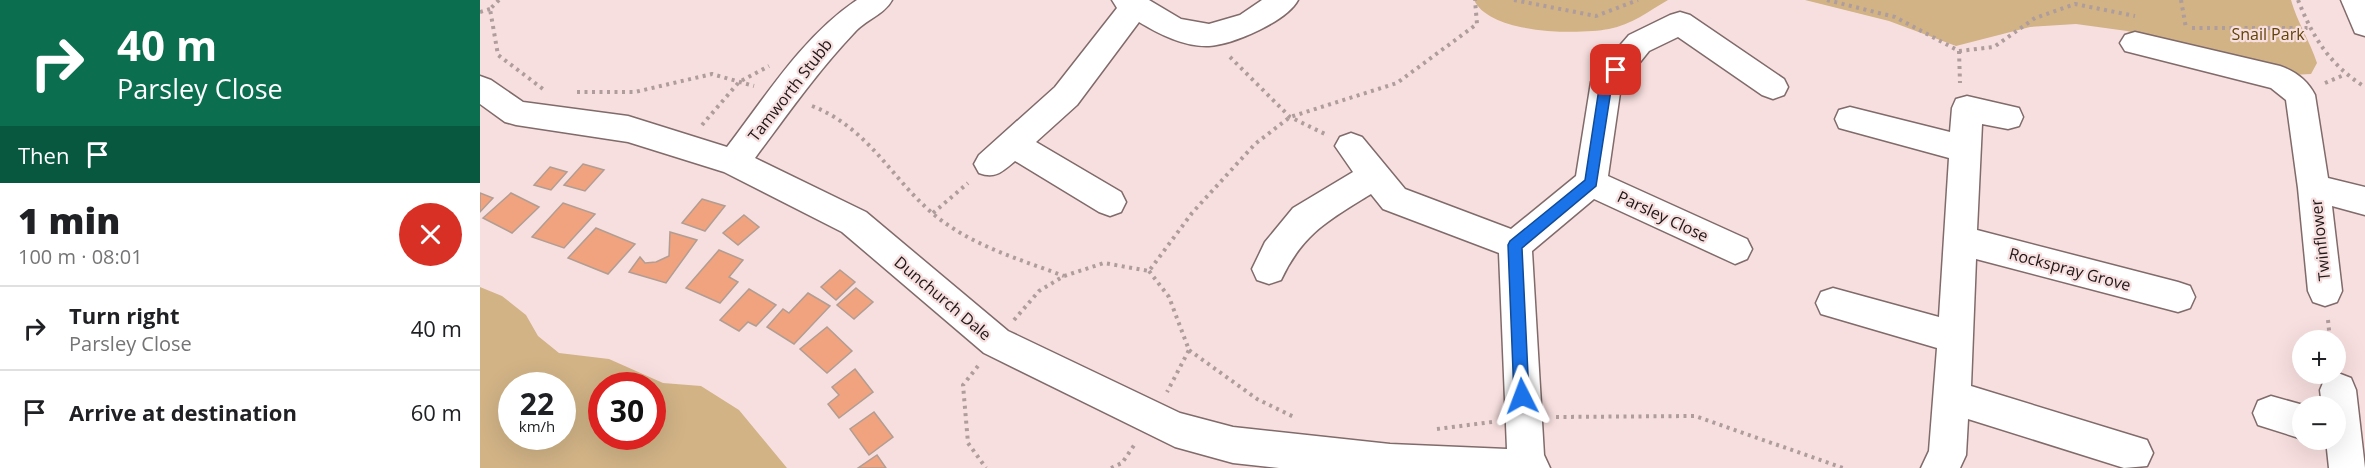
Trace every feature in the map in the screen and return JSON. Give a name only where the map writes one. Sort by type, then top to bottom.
[{"type":"street","name":"Tamworth Stubb","points":[[734,162],[805,67],[846,22],[878,0]]},
{"type":"street","points":[[990,164],[1066,96],[1130,4],[1174,29],[1209,34],[1250,23],[1284,0]]},
{"type":"street","points":[[2355,0],[2365,25]]},
{"type":"street","points":[[1515,245],[1591,183],[1606,82],[1639,43],[1680,23],[1773,87]]},
{"type":"street","name":"Twinflower","points":[[2137,30],[2280,78],[2300,95],[2314,188],[2325,291]]},
{"type":"street","name":"Dunchurch Dale","points":[[480,88],[516,113],[628,129],[734,162],[854,222],[996,342],[1175,429],[1233,445],[1390,462],[1531,468]]},
{"type":"street","points":[[1940,468],[1947,455],[1952,397],[1954,337],[1962,241],[1967,108],[2008,117]]},
{"type":"street","points":[[1850,119],[1965,149]]},
{"type":"street","points":[[1014,144],[1110,202]]},
{"type":"street","points":[[1351,146],[1394,200],[1515,245]]},
{"type":"street","points":[[1269,269],[1277,252],[1305,218],[1373,176]]},
{"type":"street","name":"Parsley Close","points":[[1591,183],[1735,249]]},
{"type":"street","name":"Twinflower","points":[[2314,188],[2365,201]]},
{"type":"street","name":"Rockspray Grove","points":[[1962,241],[2178,297]]},
{"type":"street","points":[[1515,245],[1526,468]]},
{"type":"street","points":[[1833,303],[1954,337]]},
{"type":"street","points":[[2338,390],[2348,434],[2348,468]]},
{"type":"street","points":[[1952,397],[2134,453]]},
{"type":"path","points":[[1149,271],[1192,213],[1255,144],[1290,117],[1397,83],[1477,24],[1475,0]]},
{"type":"path","points":[[1514,0],[1596,16],[1638,0]]},
{"type":"path","points":[[1827,0],[1895,17],[1959,51],[1994,46],[2015,34],[2035,18],[2075,4],[2137,30]]},
{"type":"path","points":[[2181,0],[2186,28]]},
{"type":"path","points":[[2298,0],[2308,28],[2332,64],[2344,75],[2365,87]]},
{"type":"path","points":[[480,12],[490,9]]},
{"type":"path","points":[[2174,25],[2186,28],[2308,28]]},
{"type":"path","points":[[1209,34],[1290,117],[1351,146]]},
{"type":"path","points":[[933,213],[990,164]]},
{"type":"path","points":[[986,468],[968,443],[963,385],[1039,291],[1064,276],[1104,263],[1149,271],[1169,297],[1189,350],[1153,420],[1122,463],[1111,468]]},
{"type":"green space","points":[[1474,0],[1668,0],[1640,17],[1617,27],[1576,32],[1515,26],[1497,20],[1483,11]]},
{"type":"green space","name":"Snail Park","points":[[1805,0],[2291,0],[2317,63],[2311,74],[2292,75],[2127,31],[2076,24],[2030,27],[1956,46],[1889,21]]},
{"type":"green space","points":[[480,287],[502,296],[526,315],[538,336],[559,353],[609,359],[638,372],[588,372],[588,450],[666,450],[666,383],[701,386],[739,410],[787,468],[480,468]]},
{"type":"building","points":[[583,164],[604,170],[585,191],[564,185]]},
{"type":"building","points":[[550,167],[567,172],[551,190],[534,185]]},
{"type":"building","points":[[480,193],[493,198],[480,212]]},
{"type":"building","points":[[511,193],[539,207],[512,233],[483,218]]},
{"type":"building","points":[[702,199],[725,206],[705,231],[682,223]]},
{"type":"building","points":[[563,203],[595,214],[564,248],[532,237]]},
{"type":"building","points":[[744,215],[759,227],[738,245],[723,233]]},
{"type":"building","points":[[596,228],[635,244],[608,274],[568,258]]},
{"type":"building","points":[[670,232],[697,240],[666,283],[629,272],[640,257],[645,263],[656,262],[669,256]]},
{"type":"building","points":[[719,250],[743,260],[729,277],[738,282],[720,303],[686,288]]},
{"type":"building","points":[[840,270],[855,282],[836,300],[821,287]]},
{"type":"building","points":[[856,288],[873,302],[854,319],[837,305]]},
{"type":"building","points":[[749,289],[776,305],[756,326],[748,322],[739,331],[720,320]]},
{"type":"building","points":[[808,293],[830,306],[794,344],[767,327],[783,309],[789,313]]},
{"type":"building","points":[[827,327],[852,351],[827,373],[800,349]]},
{"type":"building","points":[[855,369],[873,392],[839,418],[828,404],[839,395],[832,387]]},
{"type":"building","points":[[874,412],[893,437],[869,455],[850,429]]},
{"type":"building","points":[[877,455],[886,468],[858,468]]},
{"type":"route","points":[[1522,396],[1515,245],[1591,183],[1606,82],[1616,70]]}]
